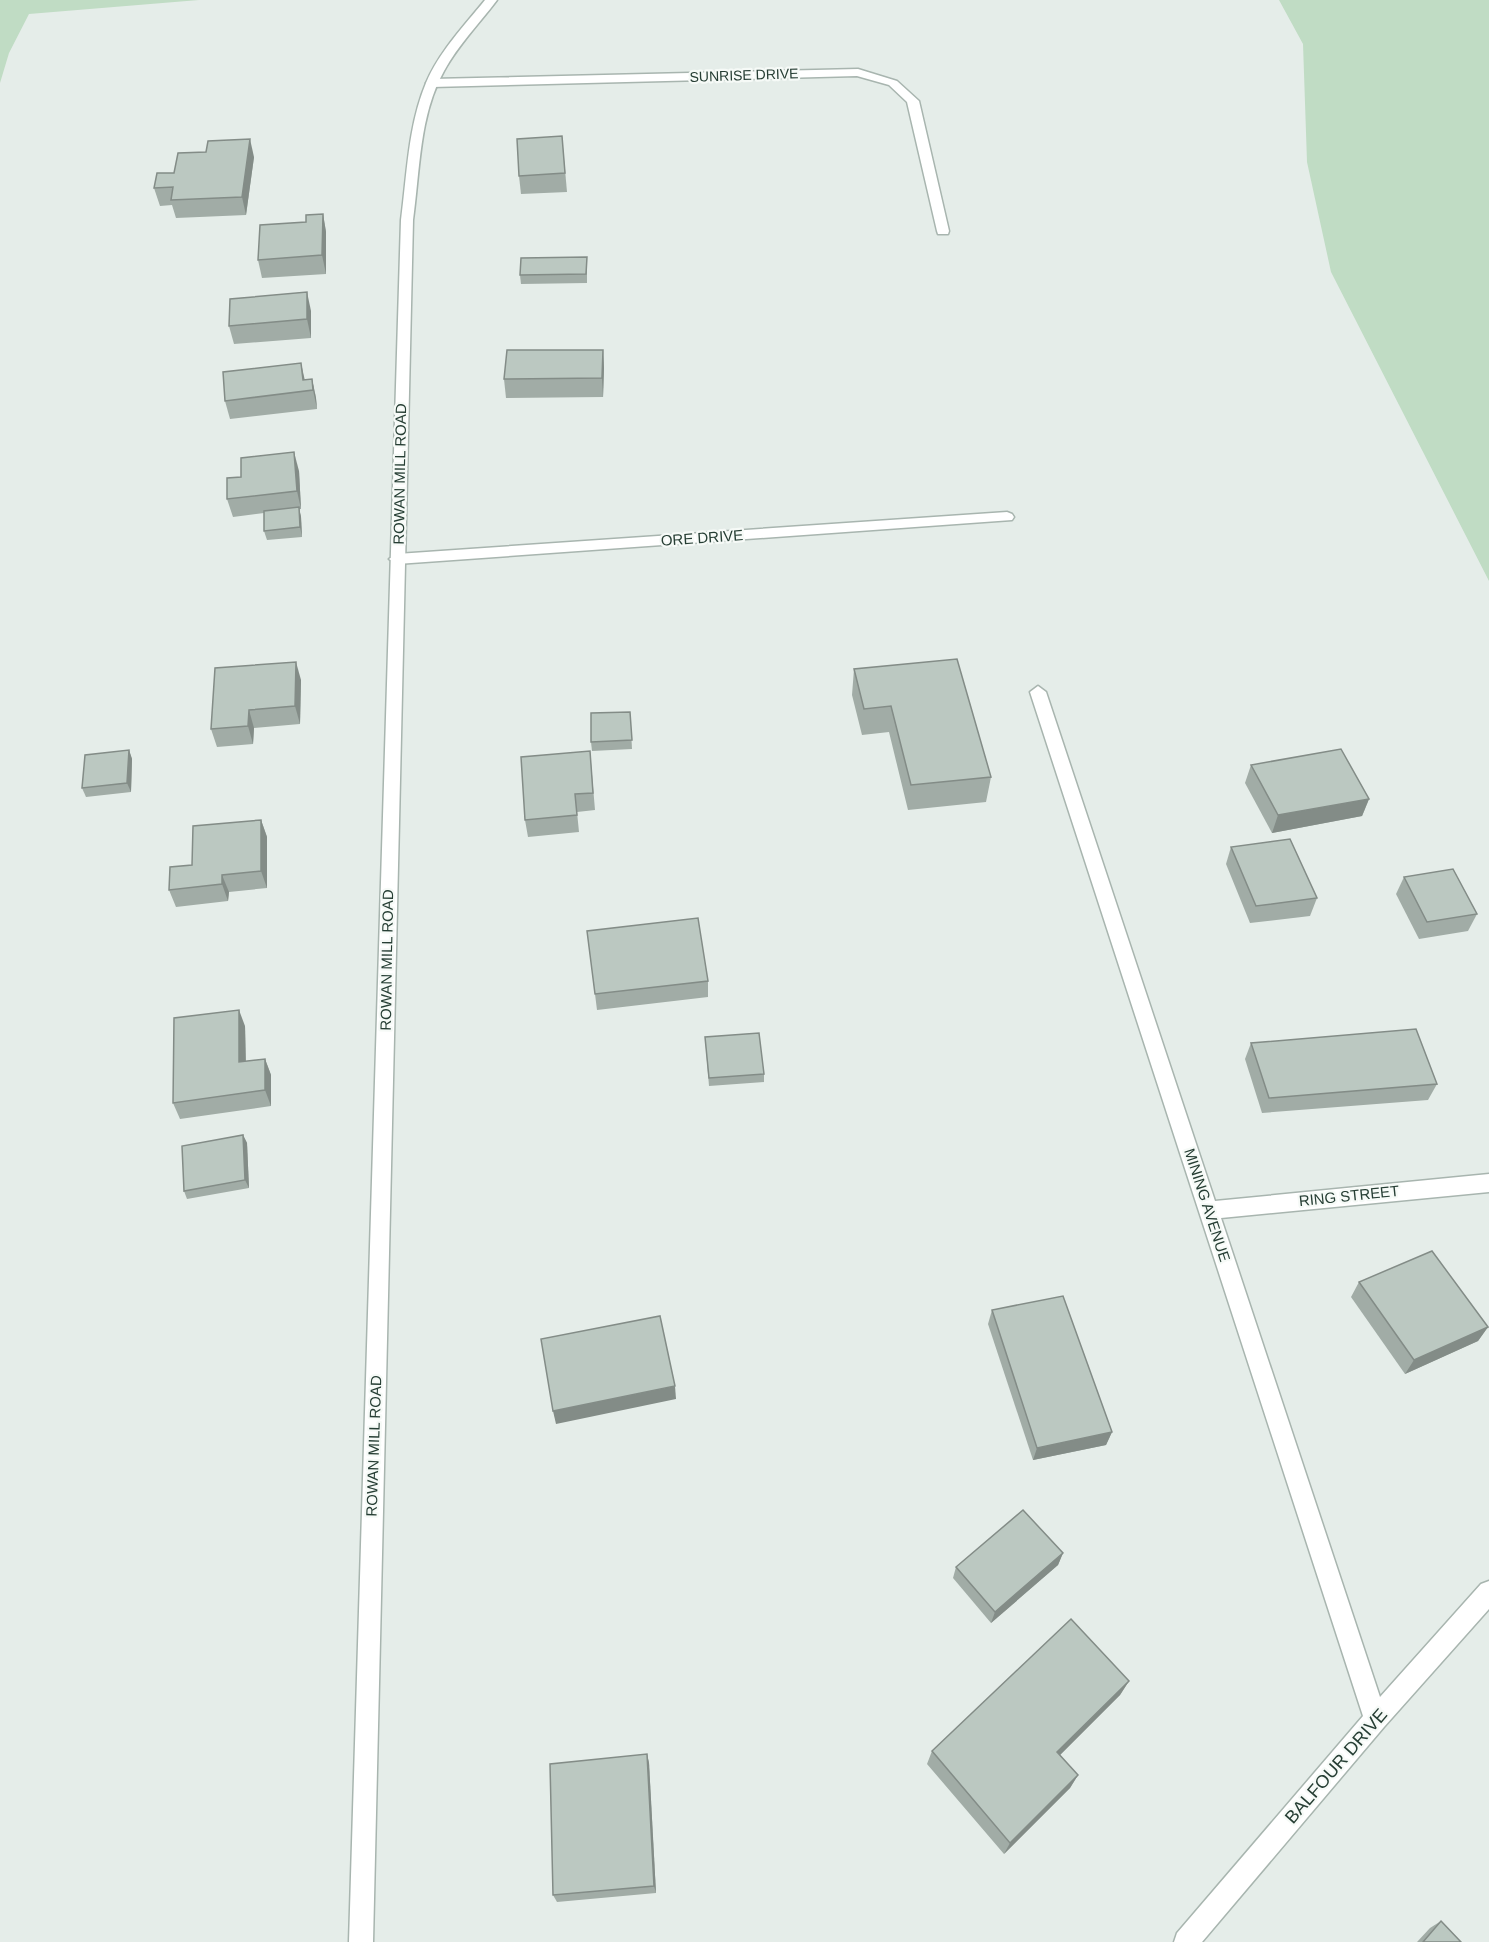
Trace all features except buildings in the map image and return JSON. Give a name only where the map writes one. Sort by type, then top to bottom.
[{"type":"street","name":"ROWAN MILL ROAD","points":[[361,1942],[408,220],[418,129],[432,83],[451,52],[491,0]]},
{"type":"street","name":"SUNRISE DRIVE","points":[[432,83],[858,72],[894,83],[913,101],[943,231]]},
{"type":"street","name":"ORE DRIVE","points":[[398,559],[1007,517]]},
{"type":"street","name":"MINING AVENUE","points":[[1038,692],[1376,1719]]},
{"type":"street","name":"RING STREET","points":[[1209,1210],[1489,1183]]},
{"type":"street","name":"BALFOUR DRIVE","points":[[1186,1942],[1376,1719],[1489,1592]]},
{"type":"green space","points":[[0,0],[199,0],[29,14],[9,53],[0,83]]},
{"type":"green space","points":[[1279,0],[1489,0],[1489,581],[1331,272],[1307,162],[1303,44]]}]
